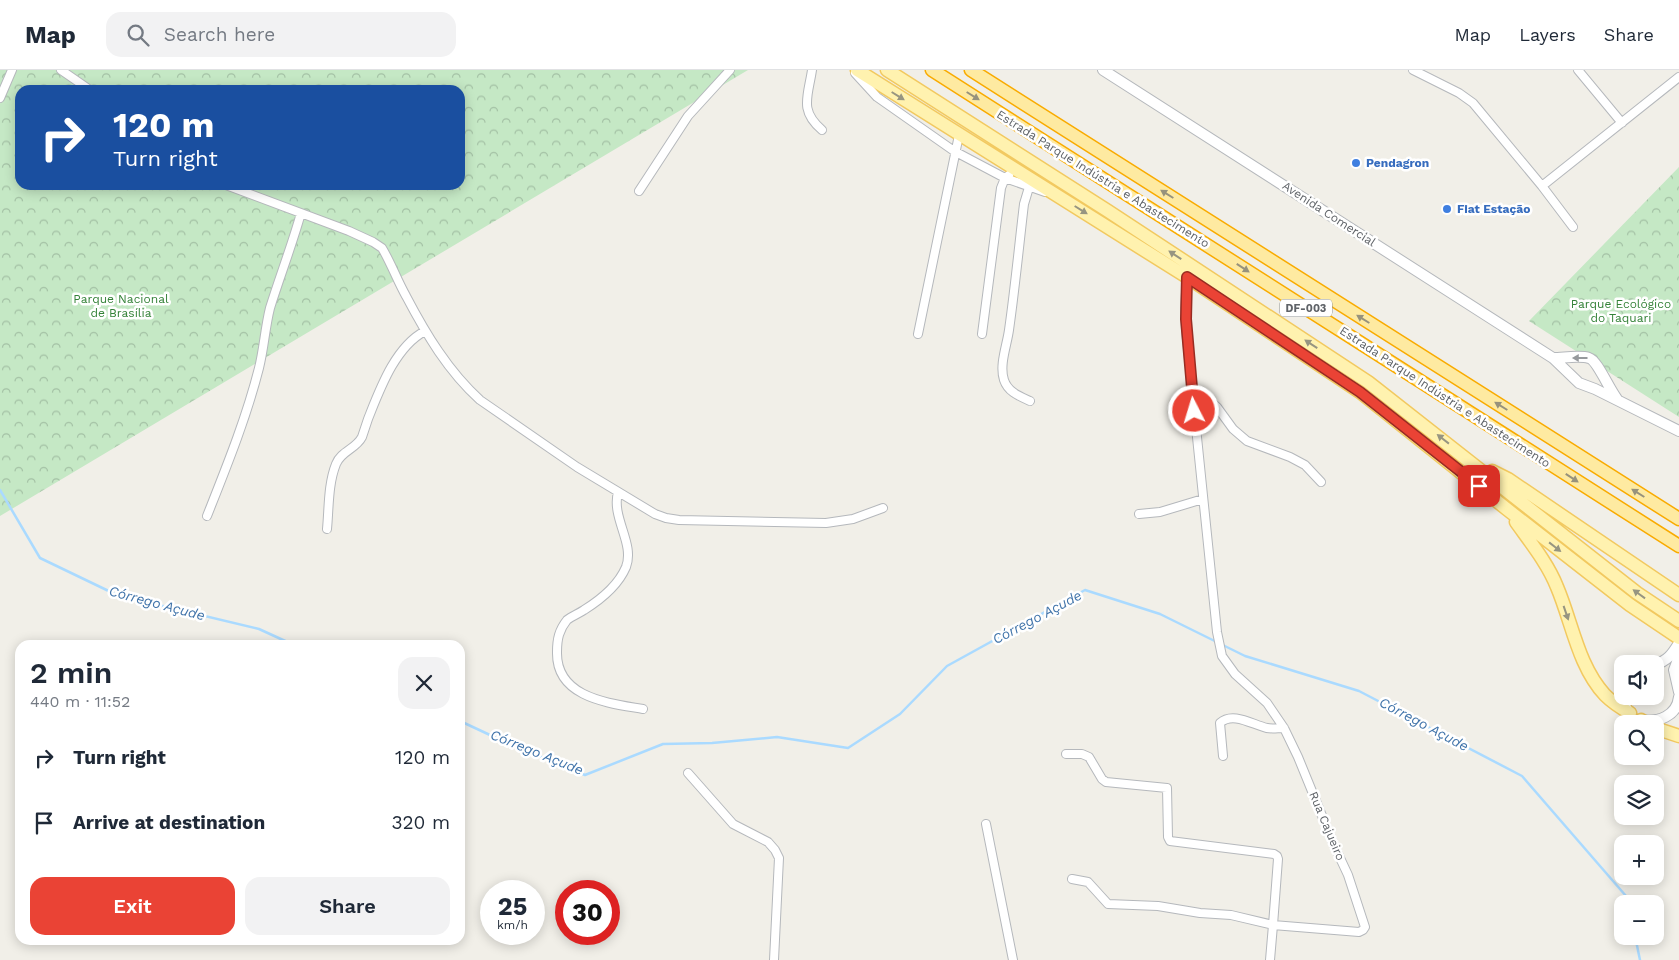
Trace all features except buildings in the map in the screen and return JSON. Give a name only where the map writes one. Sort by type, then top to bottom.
[{"type":"highway","name":"Estrada Parque Indústria e Abastecimento","points":[[932,70],[1679,546]]},
{"type":"highway","name":"Estrada Parque Indústria e Abastecimento","points":[[970,70],[1679,519]]},
{"type":"main road","points":[[857,70],[959,135],[1010,174],[1058,196],[1187,277],[1360,392],[1508,510],[1630,604],[1679,638]]},
{"type":"main road","points":[[887,70],[1108,211],[1368,382],[1466,457],[1636,593],[1679,621]]},
{"type":"main road","points":[[1466,457],[1508,479],[1679,595]]},
{"type":"main road","points":[[1508,510],[1537,551],[1557,586],[1580,650],[1592,676],[1605,695],[1630,713]]},
{"type":"main road","points":[[1664,731],[1679,736]]},
{"type":"street","points":[[0,98],[12,70]]},
{"type":"street","points":[[61,70],[83,85]]},
{"type":"street","points":[[639,191],[688,116],[730,70]]},
{"type":"street","points":[[812,70],[806,104],[808,114],[822,130]]},
{"type":"street","points":[[852,70],[877,97],[954,151],[1010,174],[1001,188],[982,334]]},
{"type":"street","name":"Avenida Comercial","points":[[1103,70],[1554,358],[1579,383],[1679,430]]},
{"type":"street","points":[[1412,70],[1459,93],[1473,103],[1542,186],[1573,227]]},
{"type":"street","points":[[1578,70],[1622,123]]},
{"type":"street","points":[[1542,186],[1679,78]]},
{"type":"street","points":[[918,334],[954,151],[959,135]]},
{"type":"street","points":[[1030,184],[1024,204],[1009,331],[1003,365],[1003,379],[1013,393],[1030,401]]},
{"type":"street","points":[[239,190],[349,231],[382,248],[425,331],[451,370],[480,400],[577,467],[655,514],[679,520],[826,523],[853,519],[883,508]]},
{"type":"street","points":[[207,516],[253,391],[260,366],[270,308],[292,246],[301,213]]},
{"type":"street","points":[[1139,514],[1160,512],[1203,499],[1185,308],[1187,277]]},
{"type":"street","points":[[327,529],[330,488],[336,462],[339,457],[361,438],[383,385],[407,344],[425,331]]},
{"type":"street","points":[[1554,358],[1589,358],[1597,363],[1606,382],[1618,400]]},
{"type":"street","points":[[1588,386],[1596,380],[1599,367]]},
{"type":"street","points":[[1192,394],[1204,396],[1218,406],[1233,428],[1247,442],[1290,457],[1305,465],[1321,482]]},
{"type":"street","points":[[618,492],[616,500],[617,514],[628,548],[626,566],[611,589],[595,602],[569,618],[560,629],[557,655],[559,669],[564,679],[590,698],[643,709]]},
{"type":"street","name":"Rua Cajueiro","points":[[1203,499],[1217,632],[1222,656],[1235,674],[1266,703],[1284,728],[1348,875],[1365,926],[1364,930],[1359,932],[1273,925]]},
{"type":"street","points":[[1664,660],[1677,650]]},
{"type":"street","points":[[1677,650],[1674,670],[1679,692]]},
{"type":"street","points":[[1664,718],[1675,708],[1679,697]]},
{"type":"street","points":[[1625,705],[1633,715]]},
{"type":"street","points":[[1223,756],[1220,723],[1223,720],[1234,718],[1269,728],[1284,728]]},
{"type":"street","points":[[1066,754],[1086,755],[1106,782],[1167,788],[1168,838],[1170,841],[1277,856],[1270,960]]},
{"type":"street","points":[[688,773],[733,824],[768,842],[779,858],[774,960]]},
{"type":"street","points":[[986,824],[1013,960]]},
{"type":"street","points":[[1072,879],[1088,882],[1108,904],[1158,906],[1200,913],[1231,915],[1273,925]]},
{"type":"green space","name":"Parque Nacional de Brasília","points":[[0,70],[748,70],[0,516]]},
{"type":"green space","name":"Parque Ecológico do Taquari","points":[[1679,167],[1679,417],[1529,321]]},
{"type":"waterway","name":"Córrego Açude","points":[[0,490],[40,558],[117,595],[259,629],[283,640]]},
{"type":"waterway","name":"Córrego Açude","points":[[465,723],[585,775],[663,744],[712,743],[777,737],[848,748],[900,714],[947,666],[1085,590],[1160,614],[1245,656],[1359,691],[1522,776],[1625,895]]},
{"type":"waterway","name":"Córrego Açude","points":[[1637,945],[1640,960]]},
{"type":"place","name":"Pendagron","points":[[1356,163]]},
{"type":"place","name":"Fiat Estação","points":[[1447,209]]},
{"type":"route","points":[[1194,411],[1185,308],[1187,277],[1360,392],[1479,486]]}]
